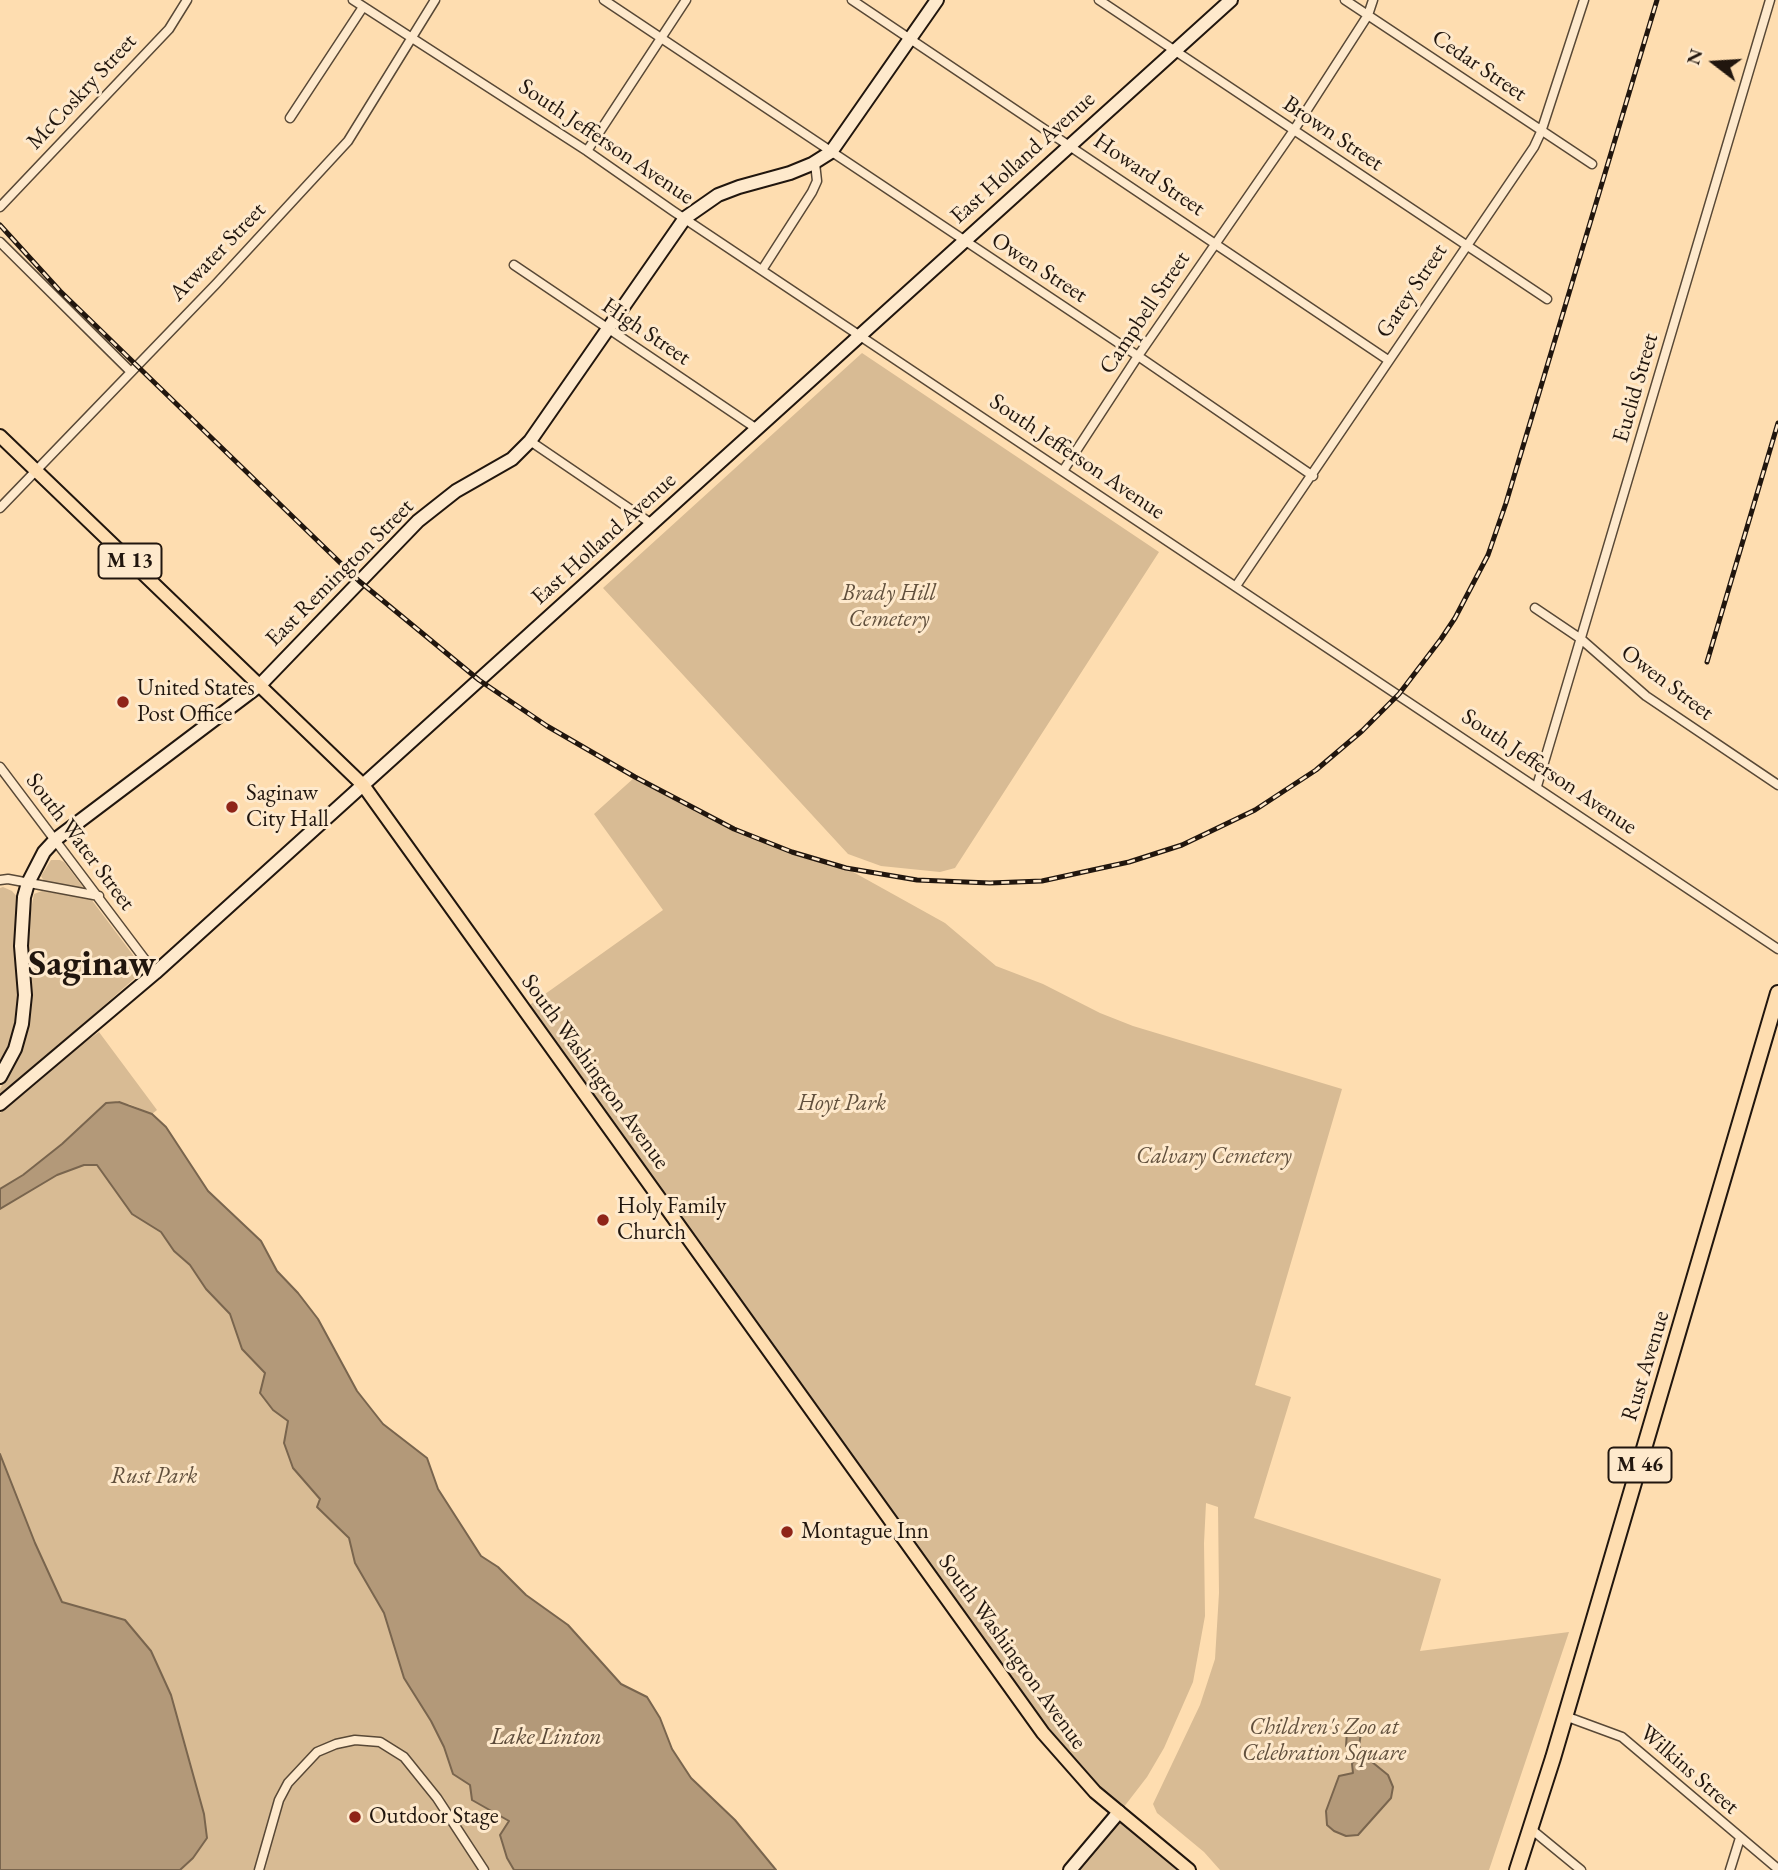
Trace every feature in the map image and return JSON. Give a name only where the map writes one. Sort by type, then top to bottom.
[{"type":"highway","name":"Rust Avenue","points":[[1517,1870],[1778,993]]},
{"type":"main road","name":"East Remington Street","points":[[0,1077],[15,1049],[22,1024],[25,995],[21,915],[28,883],[44,852],[56,839],[260,685],[418,521],[456,491],[512,459],[530,441],[685,218],[718,195],[790,173],[815,163],[831,152],[937,0]]},
{"type":"main road","name":"East Holland Avenue","points":[[0,1104],[155,973],[1231,0]]},
{"type":"main road","name":"South Washington Avenue","points":[[0,436],[363,785],[1042,1733],[1095,1792],[1189,1870]]},
{"type":"main road","points":[[1070,1870],[1119,1812]]},
{"type":"street","name":"McCoskry Street","points":[[0,206],[169,29],[187,0]]},
{"type":"street","name":"South Jefferson Avenue","points":[[353,0],[587,151],[1778,949]]},
{"type":"street","name":"Atwater Street","points":[[0,508],[348,141],[435,0]]},
{"type":"street","name":"Owen Street","points":[[604,0],[1313,475]]},
{"type":"street","points":[[587,151],[686,0]]},
{"type":"street","name":"Howard Street","points":[[852,0],[1388,360]]},
{"type":"street","name":"Brown Street","points":[[1099,0],[1547,299]]},
{"type":"street","name":"Cedar Street","points":[[1345,0],[1592,164]]},
{"type":"street","name":"Campbell Street","points":[[1063,471],[1294,130],[1368,15],[1373,0]]},
{"type":"street","name":"Garey Street","points":[[1236,586],[1534,147],[1584,0]]},
{"type":"street","name":"Euclid Street","points":[[1536,786],[1770,0]]},
{"type":"street","points":[[290,118],[363,7]]},
{"type":"street","points":[[762,270],[812,192],[817,181],[815,163]]},
{"type":"street","points":[[0,242],[131,372]]},
{"type":"street","name":"High Street","points":[[514,265],[757,429]]},
{"type":"street","points":[[530,441],[653,524]]},
{"type":"street","name":"Owen Street","points":[[1535,608],[1581,639],[1646,696],[1778,785]]},
{"type":"street","name":"South Water Street","points":[[0,767],[155,973]]},
{"type":"street","points":[[0,880],[99,896]]},
{"type":"street","name":"Wilkins Street","points":[[1565,1716],[1622,1737],[1778,1869]]},
{"type":"street","points":[[259,1870],[279,1800],[288,1783],[317,1752],[355,1740],[380,1742],[404,1757],[437,1798],[484,1870]]},
{"type":"street","points":[[1531,1829],[1581,1870]]},
{"type":"street","points":[[1730,1870],[1740,1838]]},
{"type":"green space","name":"Brady Hill Cemetery","points":[[862,353],[1159,552],[955,868],[940,872],[881,866],[848,854],[603,588]]},
{"type":"green space","name":"Hoyt Park","points":[[635,777],[734,829],[792,852],[846,868],[945,923],[996,966],[1043,984],[1100,1013],[1133,1026],[1342,1089],[1255,1385],[1291,1397],[1254,1518],[1441,1579],[1420,1651],[1569,1632],[1489,1870],[1220,1870],[1204,1852],[1157,1813],[1153,1804],[1200,1705],[1215,1659],[1219,1593],[1218,1507],[1206,1503],[1205,1616],[1193,1682],[1164,1748],[1147,1777],[1120,1812],[1189,1870],[1070,1870],[1119,1812],[1071,1767],[524,1009],[663,910],[594,814]]},
{"type":"green space","points":[[51,860],[64,862],[83,887],[44,881],[41,876]]},
{"type":"green space","points":[[3,887],[18,898],[16,928],[19,986],[15,1031],[0,1066],[0,888]]},
{"type":"green space","points":[[42,891],[91,899],[140,968],[135,978],[0,1098],[0,1089],[20,1055],[29,1028],[31,994],[28,925],[34,894]]},
{"type":"green space","points":[[99,1032],[157,1110],[152,1114],[129,1104],[106,1103],[62,1144],[23,1175],[0,1189],[0,1113]]},
{"type":"green space","name":"Rust Park","points":[[97,1164],[132,1214],[161,1232],[174,1251],[190,1265],[206,1289],[230,1314],[242,1349],[265,1373],[273,1410],[288,1421],[284,1443],[349,1538],[355,1563],[384,1613],[404,1678],[431,1721],[453,1774],[470,1785],[493,1813],[509,1821],[500,1835],[514,1870],[180,1870],[193,1858],[197,1790],[171,1695],[125,1620],[62,1602],[35,1543],[0,1454],[0,1209],[57,1175],[84,1165]]},
{"type":"water","name":"Lake Linton","points":[[119,1102],[152,1114],[166,1127],[208,1191],[261,1241],[277,1271],[318,1319],[357,1391],[383,1424],[427,1458],[438,1489],[481,1556],[498,1567],[526,1595],[568,1625],[621,1684],[647,1697],[660,1718],[672,1749],[691,1778],[735,1820],[776,1870],[514,1870],[500,1835],[509,1821],[472,1800],[470,1785],[453,1774],[431,1721],[404,1678],[384,1613],[355,1563],[349,1538],[317,1507],[320,1499],[293,1468],[284,1443],[288,1421],[273,1410],[260,1393],[265,1373],[242,1349],[230,1314],[206,1289],[190,1265],[174,1251],[161,1232],[132,1214],[97,1165],[84,1165],[57,1175],[0,1209],[0,1189],[23,1175],[62,1144],[106,1103]]},
{"type":"water","points":[[0,1454],[35,1543],[62,1602],[125,1620],[151,1651],[171,1695],[204,1814],[207,1838],[193,1858],[180,1870],[0,1870]]},
{"type":"water","points":[[1352,1728],[1361,1733],[1359,1746],[1363,1752],[1372,1754],[1372,1762],[1388,1775],[1393,1787],[1391,1798],[1358,1835],[1346,1836],[1327,1825],[1326,1811],[1339,1776],[1353,1773],[1352,1764],[1356,1755],[1346,1746],[1347,1731]]},
{"type":"railway","points":[[0,225],[60,291],[359,581],[479,680],[547,726],[635,777],[734,829],[792,852],[846,868],[917,880],[990,883],[1042,881],[1129,862],[1182,845],[1255,810],[1316,770],[1362,731],[1399,694],[1441,639],[1488,555],[1506,503],[1657,0]]},
{"type":"railway","points":[[1707,662],[1778,423]]},
{"type":"place","name":"United States Post Office","points":[[123,702]]},
{"type":"place","name":"Saginaw City Hall","points":[[232,807]]},
{"type":"place","name":"Holy Family Church","points":[[603,1220]]},
{"type":"place","name":"Montague Inn","points":[[787,1532]]},
{"type":"place","name":"Outdoor Stage","points":[[355,1817]]},
{"type":"district","name":"Saginaw","points":[[92,965]]},
{"type":"park label","name":"Calvary Cemetery","points":[[1214,1157]]},
{"type":"park label","name":"Children's Zoo at Celebration Square","points":[[1324,1741]]}]
